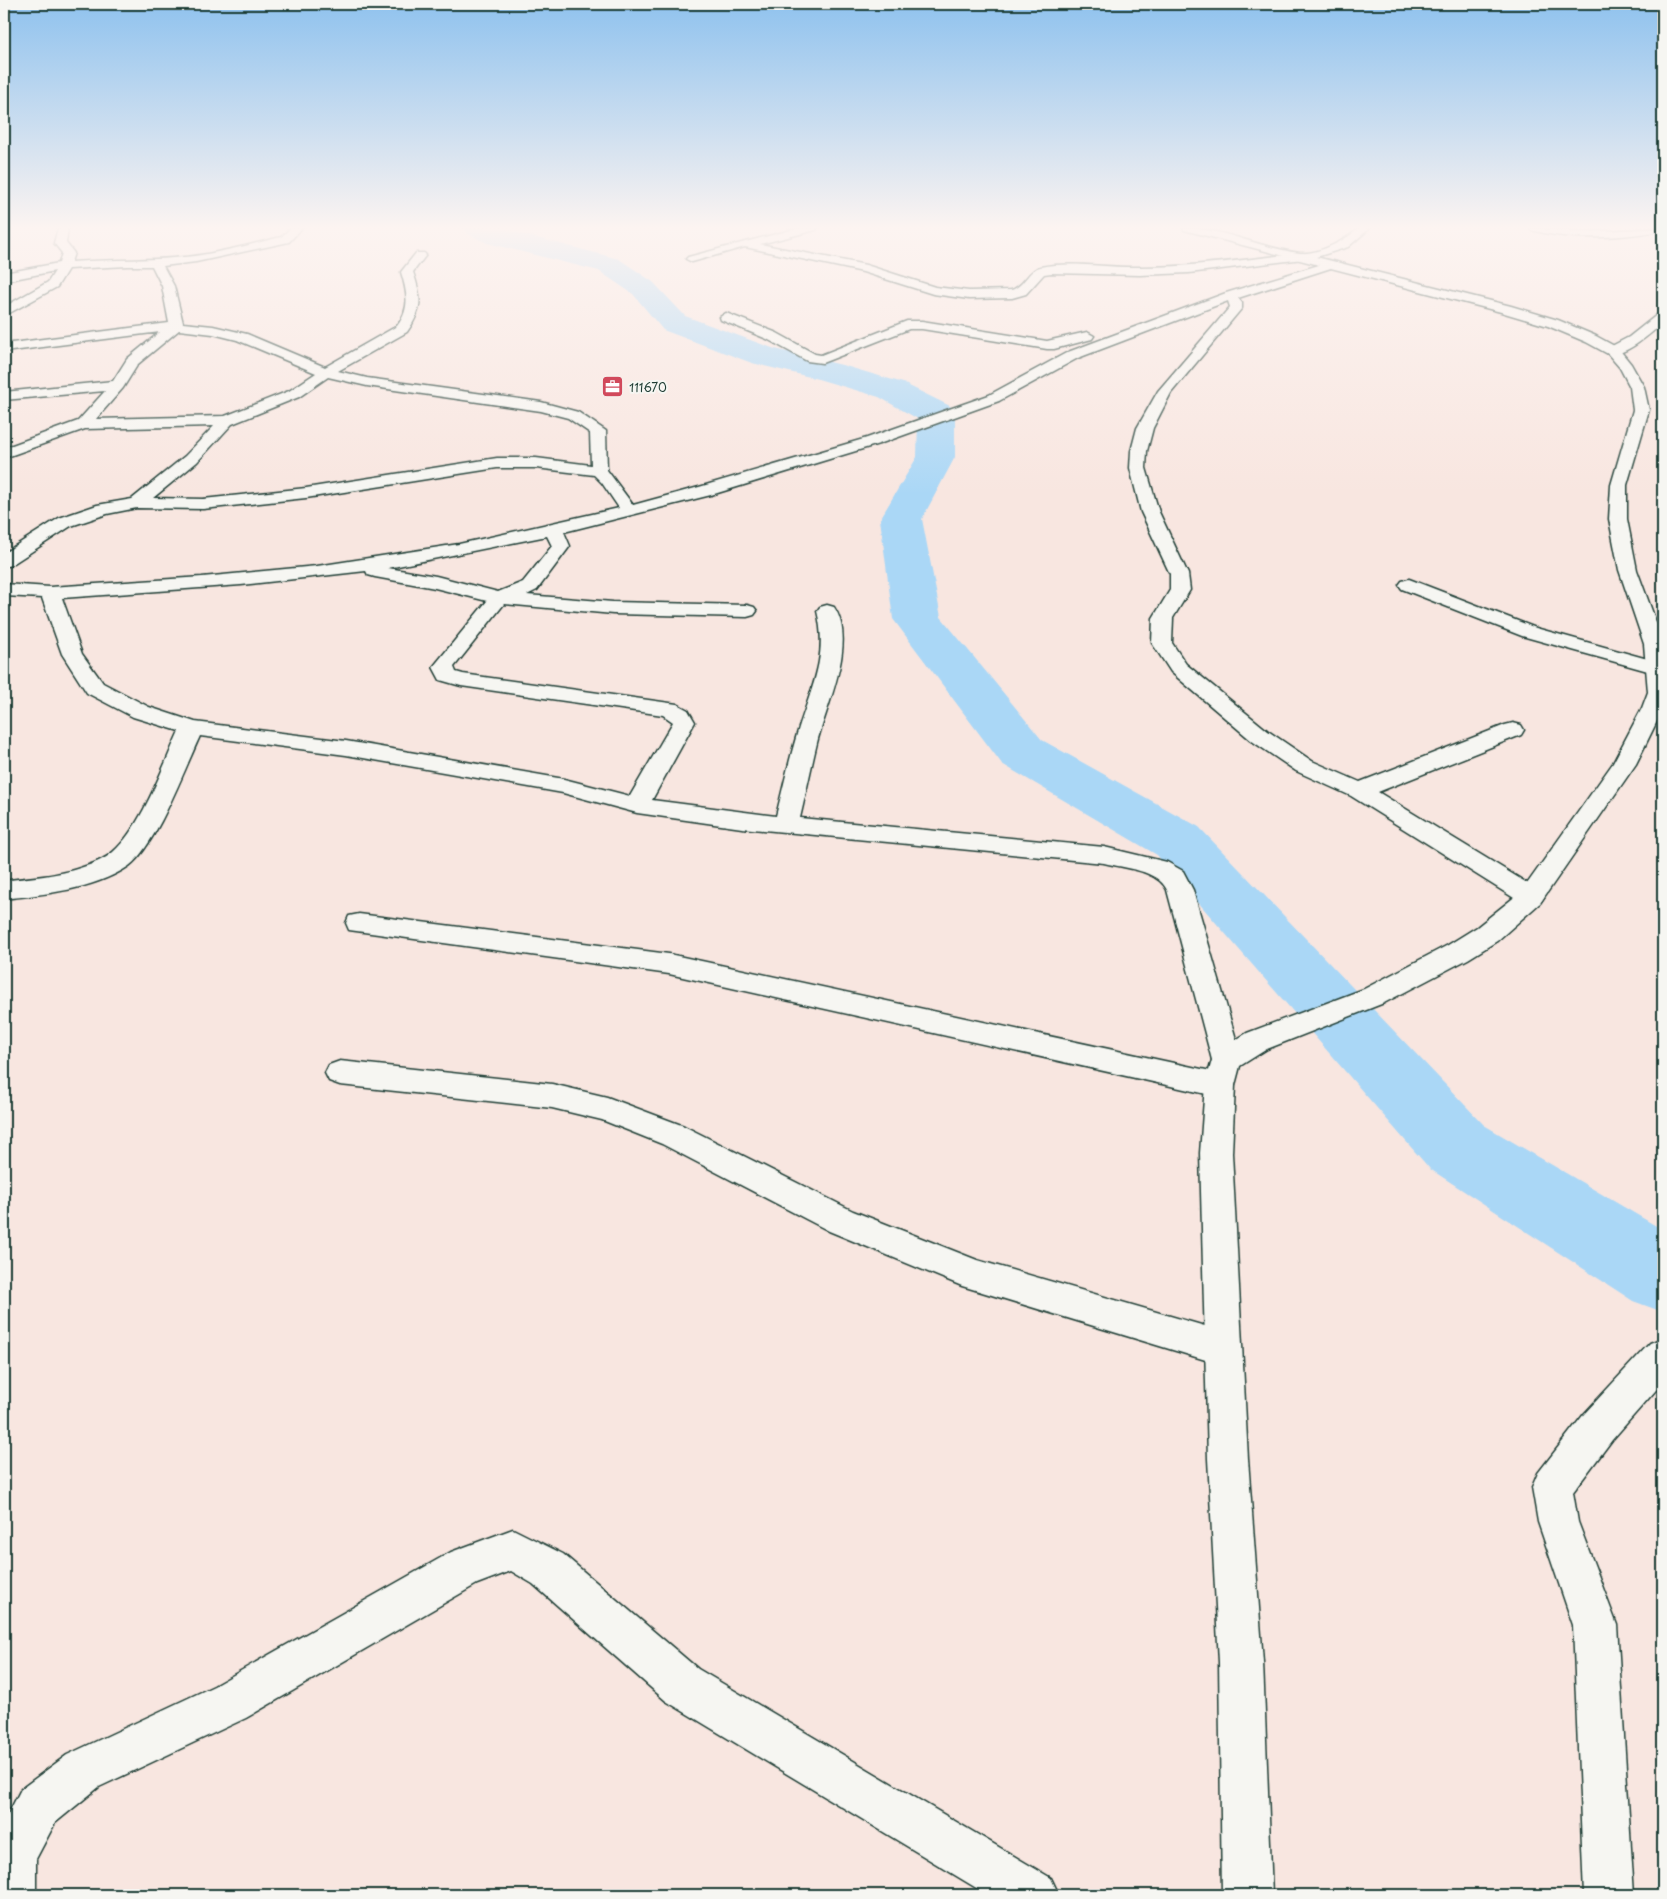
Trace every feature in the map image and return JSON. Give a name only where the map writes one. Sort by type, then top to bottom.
[{"type":"street","points":[[176,317],[176,326]]},
{"type":"street","points":[[4,453],[83,424],[227,421],[294,394],[326,372],[392,336],[412,317]]},
{"type":"street","points":[[726,317],[772,336],[812,358],[822,359],[907,325],[922,325],[1054,345],[1134,322],[1176,318]]},
{"type":"street","points":[[4,590],[50,592],[245,580],[354,567],[462,550],[554,530],[705,491],[873,441],[994,398],[1073,355],[1179,317]]},
{"type":"street","points":[[1228,317],[1165,391],[1145,428],[1139,450],[1138,468],[1150,512],[1179,574],[1180,590],[1163,618],[1162,643],[1178,668],[1260,736],[1304,766],[1359,791],[1531,897]]},
{"type":"street","points":[[1224,1073],[1257,1041],[1374,996],[1458,952],[1487,934],[1531,897],[1624,764],[1653,708],[1659,692],[1655,667],[1658,640],[1628,570],[1618,519],[1619,485],[1641,410],[1637,387],[1626,367],[1613,351],[1553,323],[1531,317]]},
{"type":"street","points":[[1613,351],[1634,340],[1663,317]]},
{"type":"street","points":[[83,424],[118,384],[132,362],[146,348],[176,326]]},
{"type":"street","points":[[4,348],[176,326],[213,330],[242,337],[326,372],[367,382],[541,407],[573,415],[598,431],[599,471]]},
{"type":"street","points":[[4,396],[118,384]]},
{"type":"street","points":[[137,503],[191,459],[227,421]]},
{"type":"street","points":[[4,561],[65,522],[103,509],[137,503],[204,504],[306,493],[497,463],[536,463],[599,471],[608,480],[629,511]]},
{"type":"street","points":[[554,530],[561,546],[530,586],[519,592],[498,598],[443,667],[447,676],[461,680],[669,709],[680,715],[684,722],[637,805]]},
{"type":"street","points":[[354,567],[436,582],[498,598],[613,608],[747,611]]},
{"type":"street","points":[[1409,585],[1529,632],[1655,667]]},
{"type":"street","points":[[50,592],[72,654],[95,688],[142,712],[192,728],[346,748],[564,786],[637,805],[786,825],[1104,855],[1158,868],[1174,877],[1180,890],[1224,1073],[1216,1153],[1222,1348],[1241,1662],[1247,1895]]},
{"type":"street","points":[[786,825],[809,731],[827,680],[832,651],[830,618],[827,611]]},
{"type":"street","points":[[4,890],[72,879],[100,870],[122,858],[138,841],[192,728]]},
{"type":"street","points":[[1359,791],[1514,730]]},
{"type":"street","points":[[359,923],[669,964],[1224,1073]]},
{"type":"street","points":[[340,1073],[552,1096],[606,1109],[673,1135],[841,1221],[974,1275],[1222,1348]]},
{"type":"street","points":[[1609,1895],[1595,1625],[1558,1522],[1552,1487],[1598,1427],[1661,1356]]},
{"type":"street","points":[[10,1895],[12,1856],[38,1806],[83,1771],[230,1702],[466,1567],[513,1550],[548,1569],[682,1685],[1034,1895]]},
{"type":"waterway","points":[[668,317],[674,323],[764,356],[830,372],[891,390],[937,414],[936,457],[901,519],[917,619],[1022,752],[1178,841],[1457,1147],[1663,1274]]},
{"type":"place","name":"111670","points":[[613,387]]}]
